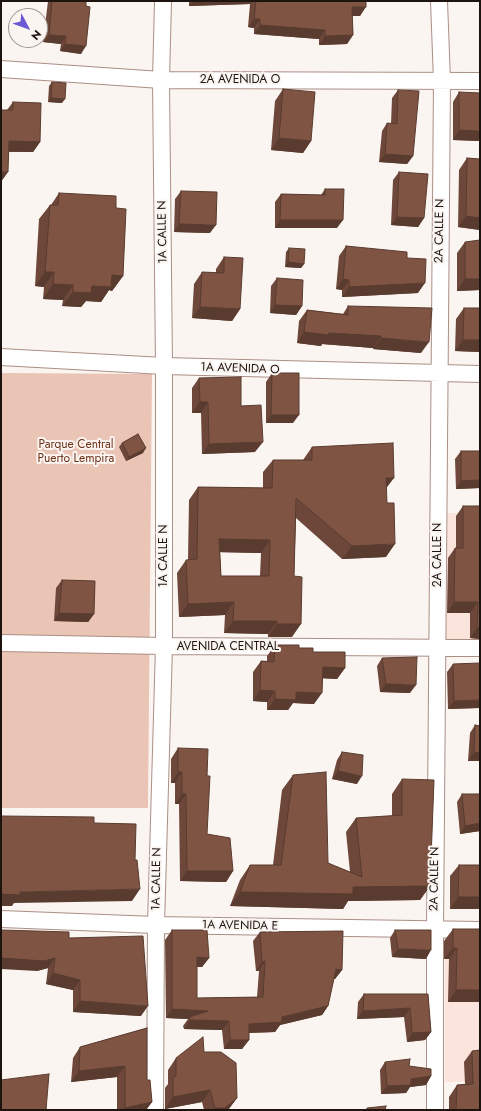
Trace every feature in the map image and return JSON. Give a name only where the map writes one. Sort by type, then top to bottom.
[{"type":"street","name":"1A CALLE N","points":[[155,1110],[156,925],[164,646],[164,366],[161,80],[163,1]]},
{"type":"street","name":"2A CALLE N","points":[[435,1110],[435,930],[442,81],[439,1]]},
{"type":"street","name":"2A AVENIDA O","points":[[1,69],[161,80],[480,81]]},
{"type":"street","name":"1A AVENIDA O","points":[[1,357],[164,366],[480,374]]},
{"type":"street","name":"AVENIDA CENTRAL","points":[[1,643],[164,646],[480,648]]},
{"type":"street","name":"1A AVENIDA E","points":[[1,920],[156,925],[480,930]]},
{"type":"shaded area","points":[[447,513],[480,513],[480,639],[446,639]]},
{"type":"shaded area","points":[[445,938],[480,938],[480,1081],[445,1082]]},
{"type":"green space","name":"Parque Central Puerto Lempira","points":[[1,373],[152,374],[148,808],[1,808]]},
{"type":"building","points":[[52,1],[86,1],[86,6],[90,7],[86,46],[65,44],[66,36],[49,35]]},
{"type":"building","points":[[256,1],[366,1],[366,7],[352,7],[353,35],[325,36],[325,30],[260,25],[260,19],[254,19]]},
{"type":"building","points":[[52,82],[66,83],[65,99],[51,98]]},
{"type":"building","points":[[283,89],[315,92],[311,141],[279,138]]},
{"type":"building","points":[[398,90],[419,91],[413,156],[385,154],[387,123],[397,124]]},
{"type":"building","points":[[459,92],[480,93],[480,131],[459,130]]},
{"type":"building","points":[[13,102],[41,103],[40,142],[9,141],[8,172],[1,172],[1,110],[13,110]]},
{"type":"building","points":[[467,158],[480,159],[480,218],[466,216]]},
{"type":"building","points":[[399,172],[428,174],[424,218],[397,217]]},
{"type":"building","points":[[325,189],[344,189],[343,220],[280,220],[281,194],[325,195]]},
{"type":"building","points":[[181,191],[217,192],[216,225],[179,224]]},
{"type":"building","points":[[59,193],[116,196],[116,208],[126,209],[123,276],[112,275],[111,287],[92,286],[91,293],[73,292],[73,285],[53,284],[54,272],[45,272],[50,205],[58,205]]},
{"type":"building","points":[[480,240],[480,279],[465,279],[465,242]]},
{"type":"building","points":[[346,246],[407,252],[407,258],[426,259],[425,283],[349,287],[349,280],[343,279]]},
{"type":"building","points":[[289,248],[305,249],[304,264],[288,262]]},
{"type":"building","points":[[224,257],[243,258],[240,309],[200,307],[202,272],[224,273]]},
{"type":"building","points":[[277,278],[303,280],[302,306],[275,305]]},
{"type":"building","points":[[348,306],[432,308],[429,342],[381,338],[381,336],[329,333],[328,335],[304,332],[307,310],[348,315]]},
{"type":"building","points":[[464,308],[480,308],[480,340],[463,340]]},
{"type":"building","points":[[272,373],[299,373],[299,415],[271,415]]},
{"type":"building","points":[[241,377],[241,406],[261,405],[263,442],[209,444],[208,402],[200,402],[199,378]]},
{"type":"building","points":[[138,434],[146,448],[129,457],[122,443]]},
{"type":"building","points":[[393,443],[394,478],[386,478],[387,503],[394,503],[395,544],[352,546],[296,498],[294,576],[302,577],[301,624],[277,624],[277,621],[233,621],[234,602],[188,604],[186,560],[197,559],[198,487],[272,488],[273,460],[312,460],[312,447]],"holes":[[[219,539],[270,540],[269,576],[221,576]]]},
{"type":"building","points":[[461,451],[480,451],[480,480],[461,481]]},
{"type":"building","points":[[463,506],[480,506],[480,628],[477,628],[478,602],[454,602],[455,548],[463,548]]},
{"type":"building","points":[[62,580],[95,581],[94,614],[59,613]]},
{"type":"building","points":[[275,645],[299,645],[299,648],[313,648],[313,652],[345,652],[345,668],[323,667],[322,693],[296,692],[296,700],[275,699],[275,691],[260,690],[261,661],[274,662]]},
{"type":"building","points":[[417,657],[416,685],[386,684],[382,658]]},
{"type":"building","points":[[480,663],[480,700],[454,701],[453,664]]},
{"type":"building","points":[[475,725],[480,726],[480,753],[474,752]]},
{"type":"building","points":[[178,748],[208,749],[207,776],[210,776],[207,834],[230,838],[233,871],[187,871],[186,794],[182,794],[182,772],[178,772]]},
{"type":"building","points":[[342,752],[363,755],[362,776],[338,771]]},
{"type":"building","points":[[326,772],[328,863],[362,877],[356,818],[402,815],[402,779],[434,780],[430,886],[353,887],[353,894],[240,892],[250,865],[281,865],[293,775]]},
{"type":"building","points":[[462,794],[480,794],[480,823],[465,826]]},
{"type":"building","points":[[1,816],[94,817],[94,823],[136,824],[135,860],[137,860],[140,889],[20,892],[20,895],[1,894]]},
{"type":"building","points":[[459,865],[480,865],[480,897],[458,897]]},
{"type":"building","points":[[453,929],[480,929],[480,990],[456,990],[457,948],[453,948]]},
{"type":"building","points":[[1,930],[69,932],[69,938],[143,936],[148,1006],[80,1001],[80,980],[53,973],[55,958],[44,961],[1,958]]},
{"type":"building","points":[[172,930],[207,930],[209,958],[197,957],[197,998],[263,997],[265,961],[262,962],[260,932],[343,931],[342,970],[336,969],[328,1006],[282,1017],[282,1022],[249,1024],[249,1040],[230,1040],[229,1021],[190,1020],[190,1017],[208,1011],[172,1009]]},
{"type":"building","points":[[395,930],[431,930],[431,950],[398,949]]},
{"type":"building","points":[[364,994],[428,994],[431,1032],[412,1033],[410,1008],[363,1011]]},
{"type":"building","points":[[147,1028],[147,1080],[150,1080],[152,1102],[125,1108],[125,1066],[79,1071],[80,1047]]},
{"type":"building","points":[[203,1037],[204,1052],[221,1052],[236,1063],[237,1098],[225,1108],[215,1108],[210,1090],[173,1097],[173,1077],[176,1076],[176,1058]]},
{"type":"building","points":[[480,1050],[480,1110],[456,1110],[457,1085],[473,1084],[472,1051]]},
{"type":"building","points":[[410,1059],[409,1066],[431,1069],[431,1076],[411,1079],[411,1085],[387,1086],[385,1062]]},
{"type":"building","points":[[49,1074],[46,1110],[1,1110],[1,1080]]},
{"type":"building","points":[[386,1106],[385,1110],[367,1110],[367,1108]]}]
